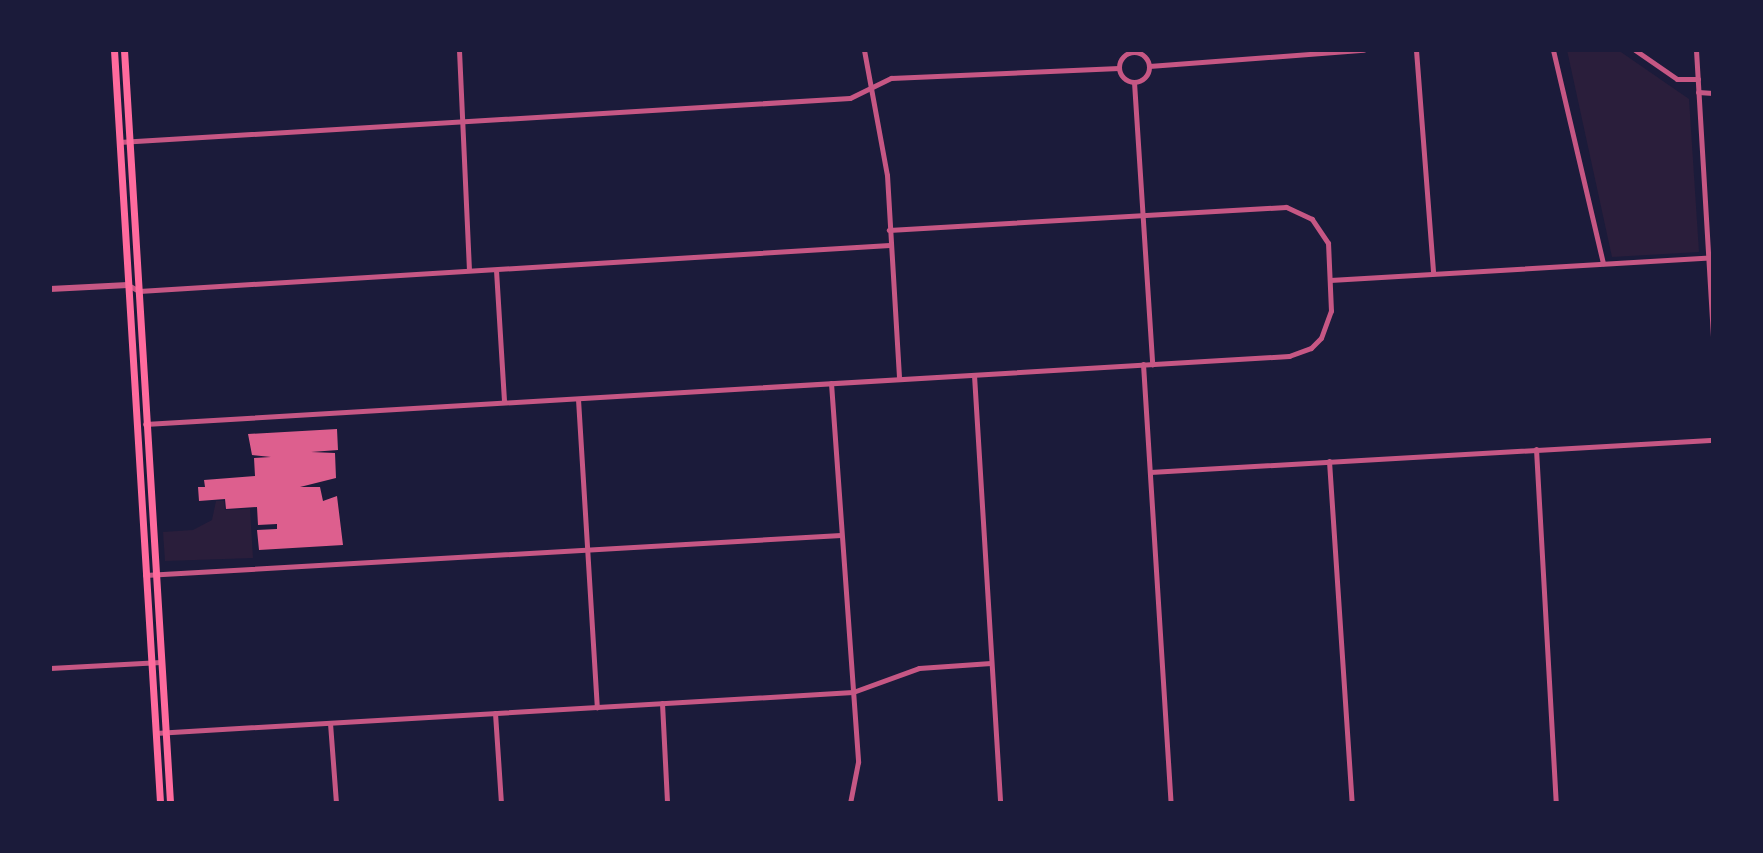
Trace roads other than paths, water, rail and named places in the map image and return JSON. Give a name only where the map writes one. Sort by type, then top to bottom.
[{"type":"main road","points":[[114,50],[160,803]]},
{"type":"main road","points":[[124,50],[170,803]]},
{"type":"street","points":[[459,50],[469,270]]},
{"type":"street","points":[[864,50],[887,175],[899,379]]},
{"type":"street","points":[[1149,66],[1363,50]]},
{"type":"street","points":[[1416,50],[1433,273]]},
{"type":"street","points":[[1553,50],[1603,263]]},
{"type":"street","points":[[1635,50],[1677,79],[1698,79]]},
{"type":"street","points":[[1696,50],[1713,338]]},
{"type":"street","points":[[1119,68],[1131,51],[1145,57],[1149,66],[1143,79],[1134,82]]},
{"type":"street","points":[[119,142],[850,98],[891,78],[1119,68],[1134,82],[1152,364]]},
{"type":"street","points":[[1698,92],[1713,93]]},
{"type":"street","points":[[136,425],[1301,353],[1328,326],[1328,243],[1301,211],[1286,207],[889,230]]},
{"type":"street","points":[[50,289],[128,285],[139,291],[890,245]]},
{"type":"street","points":[[1330,280],[1710,257]]},
{"type":"street","points":[[496,270],[504,402]]},
{"type":"street","points":[[1143,364],[1171,803]]},
{"type":"street","points":[[974,375],[1000,803]]},
{"type":"street","points":[[831,383],[858,762],[850,803]]},
{"type":"street","points":[[578,399],[597,707]]},
{"type":"street","points":[[1150,472],[1536,449],[1711,443],[1713,432]]},
{"type":"street","points":[[1536,449],[1556,803]]},
{"type":"street","points":[[1329,461],[1352,803]]},
{"type":"street","points":[[145,575],[841,535]]},
{"type":"street","points":[[50,668],[161,662]]},
{"type":"street","points":[[155,733],[853,692],[919,668],[991,663]]},
{"type":"street","points":[[662,703],[667,803]]},
{"type":"street","points":[[495,713],[501,803]]},
{"type":"street","points":[[330,723],[336,803]]}]
